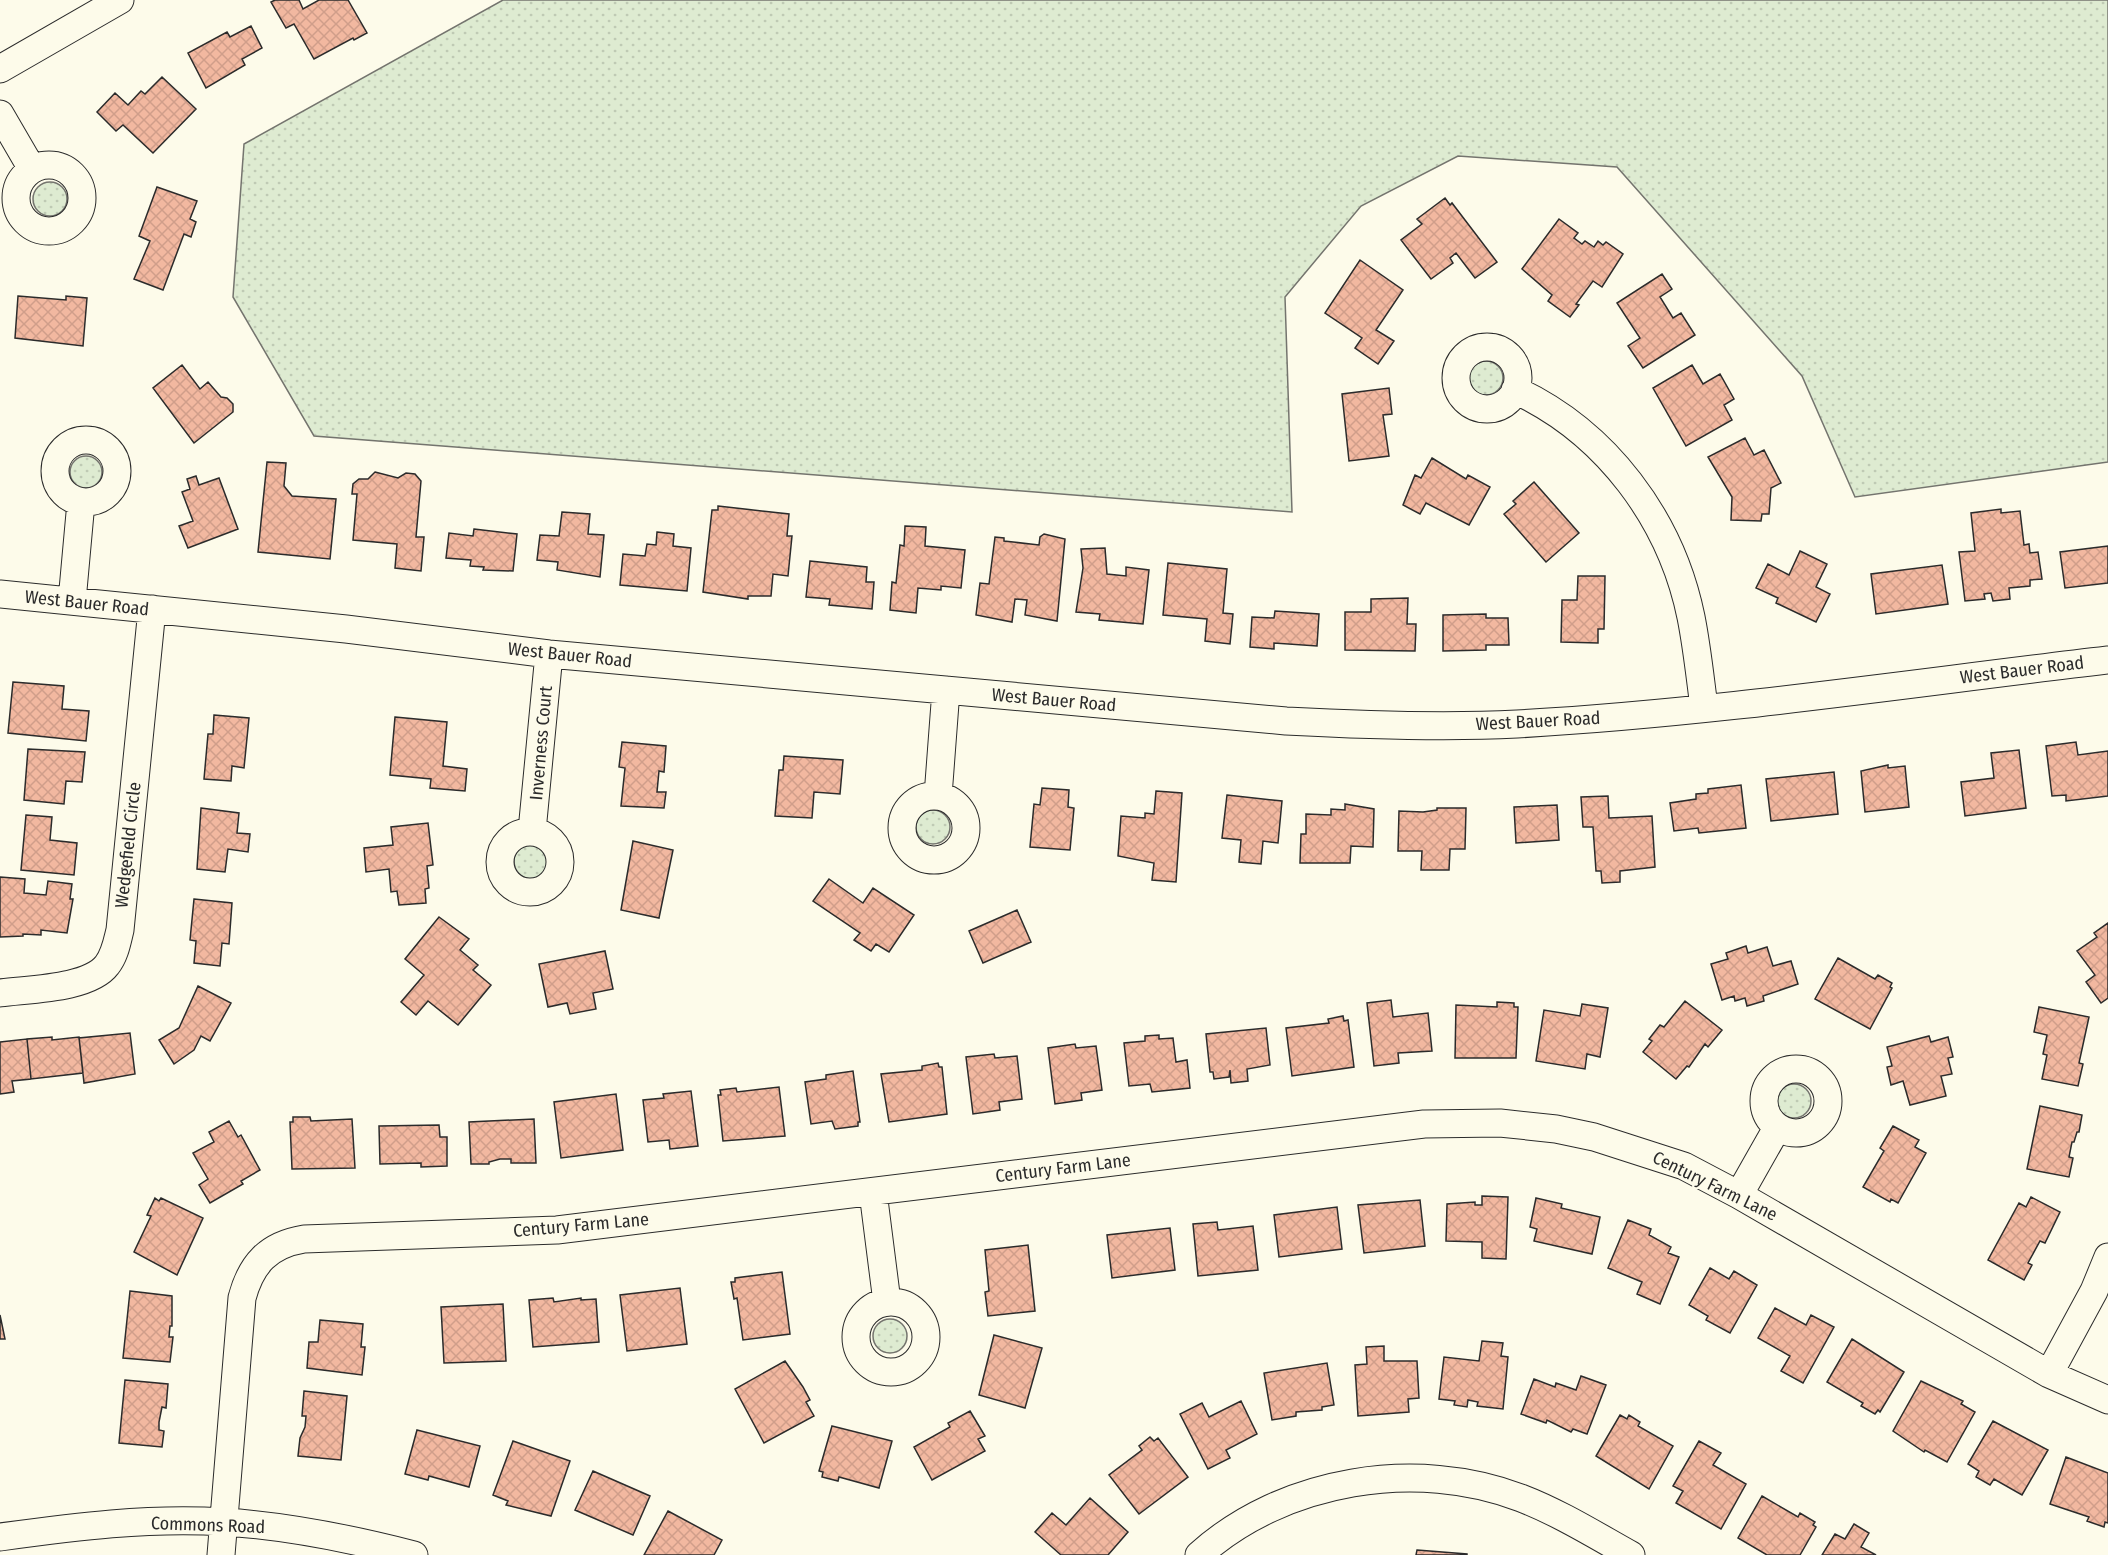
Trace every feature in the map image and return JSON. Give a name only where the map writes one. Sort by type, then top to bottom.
[{"type":"street","points":[[0,69],[120,0]]},
{"type":"street","points":[[0,114],[32,169]]},
{"type":"street","points":[[1515,390],[1557,411],[1588,436],[1621,471],[1652,514],[1682,582],[1691,615],[1704,707]]},
{"type":"street","points":[[72,601],[81,502]]},
{"type":"street","name":"West Bauer Road","points":[[0,594],[346,628],[549,654],[1286,721],[1380,725],[1515,724],[1704,707],[2108,660]]},
{"type":"street","name":"Wedgefield Circle","points":[[0,993],[75,983],[93,977],[106,966],[116,949],[120,930],[152,609]]},
{"type":"street","name":"Inverness Court","points":[[532,831],[549,654]]},
{"type":"street","points":[[938,796],[946,690]]},
{"type":"street","name":"Century Farm Lane","points":[[221,1555],[242,1298],[253,1267],[272,1250],[286,1242],[303,1239],[557,1230],[1424,1124],[1500,1123],[1594,1137],[1675,1163],[1739,1195],[2049,1374],[2108,1400]]},
{"type":"street","points":[[1739,1195],[1777,1128]]},
{"type":"street","points":[[873,1192],[886,1302]]},
{"type":"street","points":[[2049,1374],[2094,1291],[2108,1257]]},
{"type":"street","points":[[1199,1555],[1249,1520],[1301,1497],[1356,1483],[1413,1479],[1464,1483],[1520,1497],[1571,1521],[1631,1555]]},
{"type":"street","name":"Commons Road","points":[[0,1537],[123,1523],[224,1522],[354,1540],[414,1555]]},
{"type":"green space","points":[[503,0],[2108,0],[2108,462],[1855,497],[1802,376],[1617,167],[1458,156],[1361,206],[1285,297],[1292,512],[314,436],[233,297],[244,144]]},
{"type":"green space","points":[[50,182],[62,187],[67,199],[62,211],[50,216],[38,211],[33,199],[38,187]]},
{"type":"green space","points":[[1486,361],[1498,366],[1503,378],[1498,390],[1486,395],[1474,390],[1469,378],[1474,366]]},
{"type":"green space","points":[[86,456],[97,461],[102,472],[97,483],[86,488],[75,483],[70,472],[75,461]]},
{"type":"green space","points":[[933,810],[945,815],[950,827],[945,839],[933,844],[921,839],[916,827],[921,815]]},
{"type":"green space","points":[[532,843],[545,848],[550,861],[545,874],[532,879],[519,874],[514,861],[519,848]]},
{"type":"green space","points":[[1794,1084],[1806,1089],[1811,1101],[1806,1113],[1794,1118],[1782,1113],[1777,1101],[1782,1089]]},
{"type":"green space","points":[[890,1319],[902,1324],[907,1336],[902,1348],[890,1353],[878,1348],[873,1336],[878,1324]]},
{"type":"building","points":[[299,0],[303,9],[319,0],[348,0],[367,33],[314,59],[294,24],[286,28],[271,2]]},
{"type":"building","points":[[251,26],[262,48],[242,59],[245,65],[206,88],[188,53],[227,32],[230,37]]},
{"type":"building","points":[[162,77],[196,109],[153,153],[123,125],[116,131],[97,112],[115,93],[128,105],[141,91],[145,94]]},
{"type":"building","points":[[157,187],[197,201],[190,219],[196,222],[191,237],[184,234],[163,290],[134,279],[150,241],[139,236]]},
{"type":"building","points":[[1445,198],[1450,205],[1452,203],[1497,262],[1475,278],[1456,253],[1450,258],[1453,263],[1431,279],[1401,240],[1422,224],[1417,219]]},
{"type":"building","points":[[1559,219],[1578,233],[1574,238],[1582,244],[1585,241],[1594,247],[1598,241],[1603,245],[1606,242],[1623,254],[1602,287],[1593,281],[1576,304],[1579,305],[1570,317],[1548,301],[1552,295],[1522,269]]},
{"type":"building","points":[[1360,260],[1403,290],[1376,330],[1394,341],[1378,364],[1355,348],[1362,338],[1325,313]]},
{"type":"building","points":[[1662,274],[1672,289],[1660,297],[1673,318],[1681,313],[1695,335],[1643,368],[1628,346],[1640,338],[1617,303]]},
{"type":"building","points":[[18,296],[66,300],[66,296],[87,298],[83,346],[15,338]]},
{"type":"building","points":[[182,365],[200,389],[208,382],[221,397],[227,398],[233,404],[233,412],[194,443],[153,388]]},
{"type":"building","points":[[1692,365],[1703,384],[1720,374],[1734,399],[1724,405],[1732,420],[1686,446],[1653,388]]},
{"type":"building","points":[[1389,388],[1392,414],[1383,415],[1389,456],[1349,461],[1342,394]]},
{"type":"building","points":[[1745,438],[1754,455],[1764,450],[1781,483],[1771,488],[1769,514],[1762,514],[1761,521],[1731,520],[1732,497],[1708,457]]},
{"type":"building","points":[[1432,458],[1466,479],[1468,475],[1490,487],[1469,525],[1426,503],[1420,514],[1403,505],[1415,475],[1421,478]]},
{"type":"building","points":[[267,462],[286,463],[284,486],[292,496],[336,499],[330,559],[258,552]]},
{"type":"building","points":[[375,472],[398,478],[406,473],[415,474],[421,481],[416,537],[424,537],[421,571],[395,568],[397,544],[353,540],[357,494],[352,494],[353,484],[359,479],[368,479]]},
{"type":"building","points":[[196,476],[199,485],[219,478],[238,529],[188,548],[179,526],[193,521],[182,492],[190,489],[187,479]]},
{"type":"building","points":[[1534,482],[1579,533],[1546,562],[1504,514],[1516,504],[1513,501]]},
{"type":"building","points":[[718,506],[789,514],[787,536],[792,536],[788,576],[773,574],[771,596],[748,596],[748,599],[703,592],[712,510],[718,510]]},
{"type":"building","points":[[2001,509],[2001,513],[2020,511],[2024,545],[2029,544],[2030,553],[2038,552],[2042,579],[2030,580],[2030,586],[2009,588],[2010,599],[1993,601],[1991,593],[1984,594],[1985,599],[1965,601],[1959,552],[1975,551],[1971,513]]},
{"type":"building","points":[[562,512],[590,514],[588,534],[604,535],[600,577],[557,570],[558,562],[537,560],[540,535],[559,536]]},
{"type":"building","points":[[905,526],[926,527],[925,546],[965,550],[961,588],[941,586],[941,590],[918,588],[916,613],[890,610],[892,582],[896,583],[900,545],[904,546]]},
{"type":"building","points":[[474,529],[517,534],[513,571],[483,570],[484,567],[470,566],[471,560],[446,558],[449,533],[473,536]]},
{"type":"building","points":[[657,532],[674,534],[673,546],[691,548],[687,591],[620,585],[623,554],[645,556],[647,544],[656,545]]},
{"type":"building","points":[[1044,534],[1065,539],[1057,621],[1025,615],[1027,600],[1015,599],[1012,622],[976,615],[980,583],[989,584],[995,537],[1004,538],[1004,541],[1039,545],[1040,537]]},
{"type":"building","points":[[2108,546],[2108,583],[2065,588],[2060,552]]},
{"type":"building","points":[[1105,548],[1107,574],[1126,576],[1126,567],[1149,570],[1143,624],[1099,620],[1100,614],[1076,612],[1083,568],[1081,549]]},
{"type":"building","points":[[1800,551],[1827,564],[1816,587],[1830,594],[1816,622],[1776,603],[1778,598],[1756,588],[1768,564],[1789,575]]},
{"type":"building","points":[[810,561],[867,567],[866,582],[874,582],[872,609],[829,605],[830,599],[806,597]]},
{"type":"building","points":[[1168,563],[1227,569],[1223,613],[1233,614],[1230,644],[1205,641],[1207,619],[1163,615]]},
{"type":"building","points":[[1942,565],[1948,604],[1876,614],[1871,574]]},
{"type":"building","points":[[1578,576],[1605,576],[1604,629],[1598,629],[1598,643],[1561,642],[1562,600],[1577,600]]},
{"type":"building","points":[[1408,598],[1407,624],[1416,624],[1415,651],[1345,650],[1345,612],[1371,612],[1371,599]]},
{"type":"building","points":[[1275,611],[1319,614],[1317,646],[1274,643],[1274,649],[1250,647],[1252,617],[1274,618]]},
{"type":"building","points":[[1486,614],[1486,618],[1508,618],[1509,645],[1486,645],[1486,650],[1443,651],[1443,615]]},
{"type":"building","points":[[13,682],[64,686],[62,709],[89,711],[86,741],[8,733]]},
{"type":"building","points":[[214,715],[249,718],[244,768],[232,766],[231,781],[204,779],[208,734],[213,734]]},
{"type":"building","points":[[395,717],[447,722],[443,766],[467,769],[465,791],[430,788],[431,779],[390,775]]},
{"type":"building","points":[[622,742],[666,746],[664,772],[659,771],[657,792],[666,792],[664,808],[621,806],[625,768],[619,767]]},
{"type":"building","points":[[2076,742],[2078,755],[2108,751],[2108,796],[2066,801],[2066,795],[2052,796],[2046,746]]},
{"type":"building","points":[[28,749],[85,752],[82,782],[66,781],[64,804],[24,800]]},
{"type":"building","points":[[2019,750],[2026,808],[1965,816],[1961,782],[1994,778],[1991,753]]},
{"type":"building","points":[[784,756],[843,760],[840,794],[814,792],[812,818],[775,816],[779,770],[783,770]]},
{"type":"building","points":[[1888,765],[1888,768],[1905,766],[1909,807],[1865,812],[1861,771]]},
{"type":"building","points":[[1834,772],[1838,814],[1771,821],[1766,779]]},
{"type":"building","points":[[1741,785],[1746,828],[1699,833],[1698,828],[1674,831],[1670,803],[1696,799],[1696,794],[1708,793],[1708,789]]},
{"type":"building","points":[[1042,788],[1069,790],[1068,807],[1074,808],[1070,850],[1030,847],[1034,804],[1040,805]]},
{"type":"building","points":[[1156,791],[1182,793],[1176,882],[1152,880],[1154,863],[1118,856],[1121,816],[1145,818],[1145,813],[1154,814]]},
{"type":"building","points":[[1227,795],[1282,801],[1278,843],[1263,841],[1261,864],[1239,862],[1241,840],[1222,838]]},
{"type":"building","points":[[1608,796],[1609,818],[1652,816],[1655,867],[1620,871],[1620,882],[1602,883],[1601,871],[1596,871],[1593,827],[1583,827],[1581,797]]},
{"type":"building","points":[[1345,804],[1374,809],[1373,847],[1351,846],[1350,863],[1300,863],[1301,834],[1306,834],[1306,814],[1331,815],[1331,809],[1345,810]]},
{"type":"building","points":[[1557,805],[1559,840],[1516,843],[1514,807]]},
{"type":"building","points":[[201,808],[239,813],[237,833],[250,834],[248,852],[228,849],[225,872],[197,869]]},
{"type":"building","points":[[1437,808],[1466,808],[1465,849],[1450,849],[1449,870],[1421,870],[1422,851],[1398,851],[1399,811],[1423,812],[1437,810]]},
{"type":"building","points":[[26,815],[52,817],[50,840],[77,843],[74,875],[21,870]]},
{"type":"building","points":[[428,823],[433,865],[427,866],[429,888],[425,889],[426,903],[399,905],[397,891],[391,892],[389,869],[366,872],[364,848],[393,845],[391,827]]},
{"type":"building","points":[[633,841],[673,850],[659,918],[621,910]]},
{"type":"building","points":[[0,877],[25,879],[24,893],[46,895],[48,881],[72,884],[70,899],[73,899],[67,933],[41,930],[41,935],[23,934],[23,936],[0,937]]},
{"type":"building","points":[[829,879],[863,903],[873,888],[914,915],[889,952],[876,944],[871,951],[854,940],[860,933],[813,901]]},
{"type":"building","points":[[194,899],[232,903],[229,944],[222,943],[220,966],[194,963],[196,941],[190,940]]},
{"type":"building","points":[[1017,910],[1031,942],[983,963],[969,931]]},
{"type":"building","points":[[439,917],[469,939],[460,950],[478,965],[473,970],[491,985],[458,1025],[428,1001],[416,1015],[401,1002],[424,975],[405,959]]},
{"type":"building","points":[[2108,923],[2108,998],[2101,1003],[2086,982],[2095,975],[2077,951],[2097,937],[2094,933]]},
{"type":"building","points":[[1746,946],[1748,953],[1767,947],[1773,966],[1791,961],[1798,984],[1763,996],[1764,1001],[1747,1006],[1745,998],[1735,1001],[1734,996],[1722,1000],[1711,964],[1728,959],[1726,953]]},
{"type":"building","points":[[605,951],[613,989],[593,993],[596,1009],[570,1014],[567,1003],[548,1007],[539,964]]},
{"type":"building","points":[[1838,958],[1875,979],[1878,975],[1892,983],[1890,987],[1892,988],[1870,1029],[1815,999]]},
{"type":"building","points":[[198,986],[231,1003],[210,1041],[201,1036],[194,1050],[174,1064],[159,1040],[179,1028]]},
{"type":"building","points":[[1391,1000],[1393,1017],[1428,1013],[1432,1051],[1398,1053],[1399,1063],[1374,1066],[1367,1003]]},
{"type":"building","points":[[1685,1001],[1722,1030],[1708,1047],[1705,1044],[1689,1067],[1687,1066],[1676,1079],[1643,1052],[1652,1041],[1649,1039],[1660,1025],[1664,1027]]},
{"type":"building","points":[[1497,1002],[1514,1003],[1514,1007],[1518,1007],[1516,1058],[1455,1058],[1456,1005],[1497,1007]]},
{"type":"building","points":[[1582,1004],[1608,1008],[1600,1057],[1587,1054],[1585,1069],[1536,1061],[1544,1010],[1580,1016]]},
{"type":"building","points":[[2039,1007],[2089,1017],[2079,1063],[2083,1064],[2078,1086],[2042,1079],[2047,1055],[2043,1054],[2047,1035],[2034,1032]]},
{"type":"building","points":[[1343,1016],[1344,1021],[1348,1020],[1354,1067],[1292,1076],[1286,1028],[1329,1023],[1328,1019]]},
{"type":"building","points":[[1266,1028],[1270,1065],[1247,1069],[1248,1081],[1231,1083],[1230,1070],[1229,1077],[1214,1079],[1213,1072],[1210,1072],[1206,1034]]},
{"type":"building","points":[[130,1033],[135,1074],[84,1083],[79,1038]]},
{"type":"building","points":[[1159,1035],[1159,1039],[1173,1038],[1176,1062],[1187,1060],[1190,1088],[1152,1092],[1150,1084],[1129,1086],[1124,1043],[1145,1041],[1145,1036]]},
{"type":"building","points":[[1929,1036],[1931,1042],[1948,1037],[1953,1057],[1948,1058],[1952,1074],[1941,1076],[1946,1096],[1910,1105],[1903,1081],[1891,1085],[1887,1067],[1892,1066],[1887,1047]]},
{"type":"building","points":[[52,1037],[52,1040],[79,1037],[83,1073],[31,1079],[27,1039]]},
{"type":"building","points":[[27,1039],[31,1079],[12,1081],[14,1092],[0,1094],[0,1042]]},
{"type":"building","points":[[1075,1044],[1076,1048],[1096,1046],[1102,1090],[1081,1093],[1082,1100],[1055,1104],[1048,1048]]},
{"type":"building","points":[[994,1054],[995,1058],[1017,1056],[1022,1099],[999,1102],[1000,1110],[973,1114],[966,1057]]},
{"type":"building","points":[[938,1063],[939,1067],[942,1067],[947,1114],[889,1122],[881,1074],[922,1070],[922,1066]]},
{"type":"building","points":[[853,1071],[860,1122],[858,1126],[835,1129],[832,1121],[811,1124],[805,1082],[826,1079],[826,1075]]},
{"type":"building","points":[[779,1087],[785,1136],[723,1141],[718,1095],[721,1095],[720,1090],[736,1088],[737,1092]]},
{"type":"building","points":[[691,1091],[698,1146],[670,1149],[669,1140],[648,1142],[643,1100],[664,1098],[663,1094]]},
{"type":"building","points":[[616,1094],[623,1150],[561,1158],[554,1102]]},
{"type":"building","points":[[2040,1106],[2082,1115],[2079,1132],[2072,1142],[2069,1157],[2073,1158],[2069,1177],[2027,1169]]},
{"type":"building","points":[[293,1117],[310,1117],[311,1121],[352,1119],[355,1168],[292,1169],[290,1122],[293,1122]]},
{"type":"building","points":[[534,1119],[536,1163],[511,1163],[511,1159],[500,1159],[489,1162],[489,1164],[471,1164],[469,1122]]},
{"type":"building","points":[[229,1121],[238,1137],[241,1135],[260,1170],[241,1181],[243,1184],[210,1203],[199,1185],[208,1179],[193,1153],[214,1142],[209,1132]]},
{"type":"building","points":[[439,1125],[440,1137],[447,1137],[447,1166],[421,1167],[421,1163],[380,1164],[379,1126]]},
{"type":"building","points":[[1893,1126],[1919,1140],[1915,1147],[1926,1153],[1898,1203],[1891,1199],[1890,1202],[1863,1187],[1884,1151],[1880,1148]]},
{"type":"building","points":[[1482,1196],[1508,1197],[1506,1259],[1482,1258],[1482,1242],[1446,1241],[1447,1204],[1475,1202],[1475,1205],[1482,1205]]},
{"type":"building","points":[[2031,1197],[2060,1212],[2045,1243],[2040,1241],[2028,1263],[2032,1265],[2024,1280],[1988,1260],[2019,1203],[2026,1207]]},
{"type":"building","points":[[155,1198],[159,1201],[161,1198],[203,1218],[177,1275],[134,1252],[151,1216],[147,1215]]},
{"type":"building","points":[[1536,1198],[1562,1204],[1561,1208],[1600,1217],[1592,1254],[1534,1241],[1537,1229],[1530,1227]]},
{"type":"building","points":[[1420,1200],[1425,1246],[1364,1253],[1358,1205]]},
{"type":"building","points":[[1337,1207],[1342,1249],[1279,1257],[1274,1215]]},
{"type":"building","points":[[1628,1220],[1651,1229],[1649,1235],[1671,1247],[1668,1253],[1679,1257],[1660,1304],[1637,1294],[1642,1282],[1608,1268]]},
{"type":"building","points":[[1217,1222],[1218,1230],[1253,1226],[1258,1270],[1198,1276],[1193,1224]]},
{"type":"building","points":[[1170,1228],[1175,1270],[1112,1278],[1107,1235]]},
{"type":"building","points":[[1028,1245],[1035,1311],[988,1316],[985,1292],[989,1291],[985,1250]]},
{"type":"building","points":[[1710,1268],[1729,1279],[1734,1271],[1757,1285],[1730,1333],[1706,1320],[1708,1316],[1689,1305]]},
{"type":"building","points":[[782,1272],[790,1334],[743,1340],[737,1298],[734,1299],[731,1282],[735,1282],[735,1278]]},
{"type":"building","points":[[680,1288],[687,1344],[627,1351],[620,1295]]},
{"type":"building","points":[[130,1291],[172,1296],[172,1326],[170,1326],[169,1337],[173,1337],[170,1362],[123,1358]]},
{"type":"building","points":[[553,1298],[554,1302],[581,1298],[581,1300],[596,1299],[599,1342],[533,1347],[529,1300]]},
{"type":"building","points":[[503,1304],[506,1361],[444,1363],[441,1307]]},
{"type":"building","points":[[1775,1308],[1806,1325],[1811,1315],[1834,1327],[1803,1383],[1781,1371],[1790,1356],[1758,1338]]},
{"type":"building","points":[[0,1315],[5,1339],[0,1339]]},
{"type":"building","points":[[320,1320],[363,1324],[361,1347],[365,1347],[362,1375],[307,1368],[309,1342],[318,1342]]},
{"type":"building","points":[[994,1335],[1042,1348],[1025,1408],[979,1395]]},
{"type":"building","points":[[1852,1339],[1904,1372],[1880,1412],[1878,1410],[1875,1414],[1861,1406],[1863,1403],[1827,1382]]},
{"type":"building","points":[[1482,1341],[1503,1343],[1501,1356],[1508,1357],[1503,1409],[1477,1406],[1478,1402],[1468,1400],[1467,1407],[1454,1405],[1455,1401],[1439,1399],[1444,1357],[1479,1361]]},
{"type":"building","points":[[1384,1346],[1384,1361],[1417,1361],[1419,1398],[1408,1399],[1409,1412],[1358,1416],[1355,1365],[1367,1364],[1366,1347]]},
{"type":"building","points":[[785,1361],[810,1400],[806,1402],[814,1416],[764,1443],[735,1389]]},
{"type":"building","points":[[1327,1363],[1334,1405],[1322,1407],[1322,1410],[1296,1412],[1296,1416],[1272,1420],[1264,1373]]},
{"type":"building","points":[[1581,1376],[1606,1385],[1587,1434],[1573,1429],[1571,1432],[1547,1420],[1546,1423],[1521,1414],[1534,1379],[1555,1387],[1556,1383],[1576,1390]]},
{"type":"building","points":[[125,1380],[168,1384],[166,1408],[162,1407],[159,1422],[159,1430],[164,1431],[162,1447],[119,1443]]},
{"type":"building","points":[[1921,1381],[1963,1401],[1961,1404],[1975,1412],[1947,1462],[1925,1450],[1924,1452],[1893,1431]]},
{"type":"building","points":[[304,1391],[347,1396],[341,1460],[298,1456],[300,1438],[305,1427],[306,1416],[302,1416]]},
{"type":"building","points":[[1241,1401],[1257,1434],[1226,1450],[1230,1458],[1208,1469],[1180,1414],[1202,1403],[1209,1417]]},
{"type":"building","points":[[970,1411],[985,1436],[978,1439],[985,1451],[932,1480],[914,1447],[950,1427],[948,1423]]},
{"type":"building","points":[[1620,1415],[1627,1419],[1629,1415],[1640,1422],[1638,1426],[1673,1446],[1649,1489],[1596,1456]]},
{"type":"building","points":[[1993,1421],[2048,1450],[2022,1495],[1994,1479],[1990,1485],[1976,1477],[1979,1471],[1968,1464]]},
{"type":"building","points":[[832,1426],[892,1441],[879,1488],[839,1477],[838,1481],[822,1477],[823,1472],[819,1471]]},
{"type":"building","points":[[417,1430],[480,1446],[469,1487],[429,1476],[428,1480],[405,1474]]},
{"type":"building","points":[[1150,1437],[1154,1441],[1158,1438],[1188,1477],[1139,1514],[1109,1475],[1142,1450],[1139,1446]]},
{"type":"building","points":[[513,1441],[570,1461],[551,1516],[506,1505],[508,1501],[493,1495]]},
{"type":"building","points":[[1699,1441],[1721,1453],[1713,1465],[1746,1484],[1721,1529],[1676,1503],[1683,1491],[1673,1486]]},
{"type":"building","points":[[2066,1457],[2108,1473],[2108,1523],[2105,1522],[2104,1527],[2087,1521],[2089,1517],[2050,1504]]},
{"type":"building","points":[[593,1471],[650,1496],[633,1535],[575,1510]]},
{"type":"building","points":[[1762,1496],[1798,1517],[1800,1513],[1815,1522],[1813,1525],[1816,1527],[1800,1555],[1767,1555],[1738,1538]]},
{"type":"building","points":[[1090,1498],[1128,1532],[1108,1555],[1061,1555],[1035,1532],[1052,1513],[1066,1525]]},
{"type":"building","points":[[668,1511],[722,1540],[714,1555],[644,1555]]},
{"type":"building","points":[[1854,1524],[1869,1533],[1861,1547],[1876,1555],[1822,1555],[1835,1534],[1845,1539]]},
{"type":"building","points":[[1417,1550],[1467,1554],[1467,1555],[1416,1555]]}]
